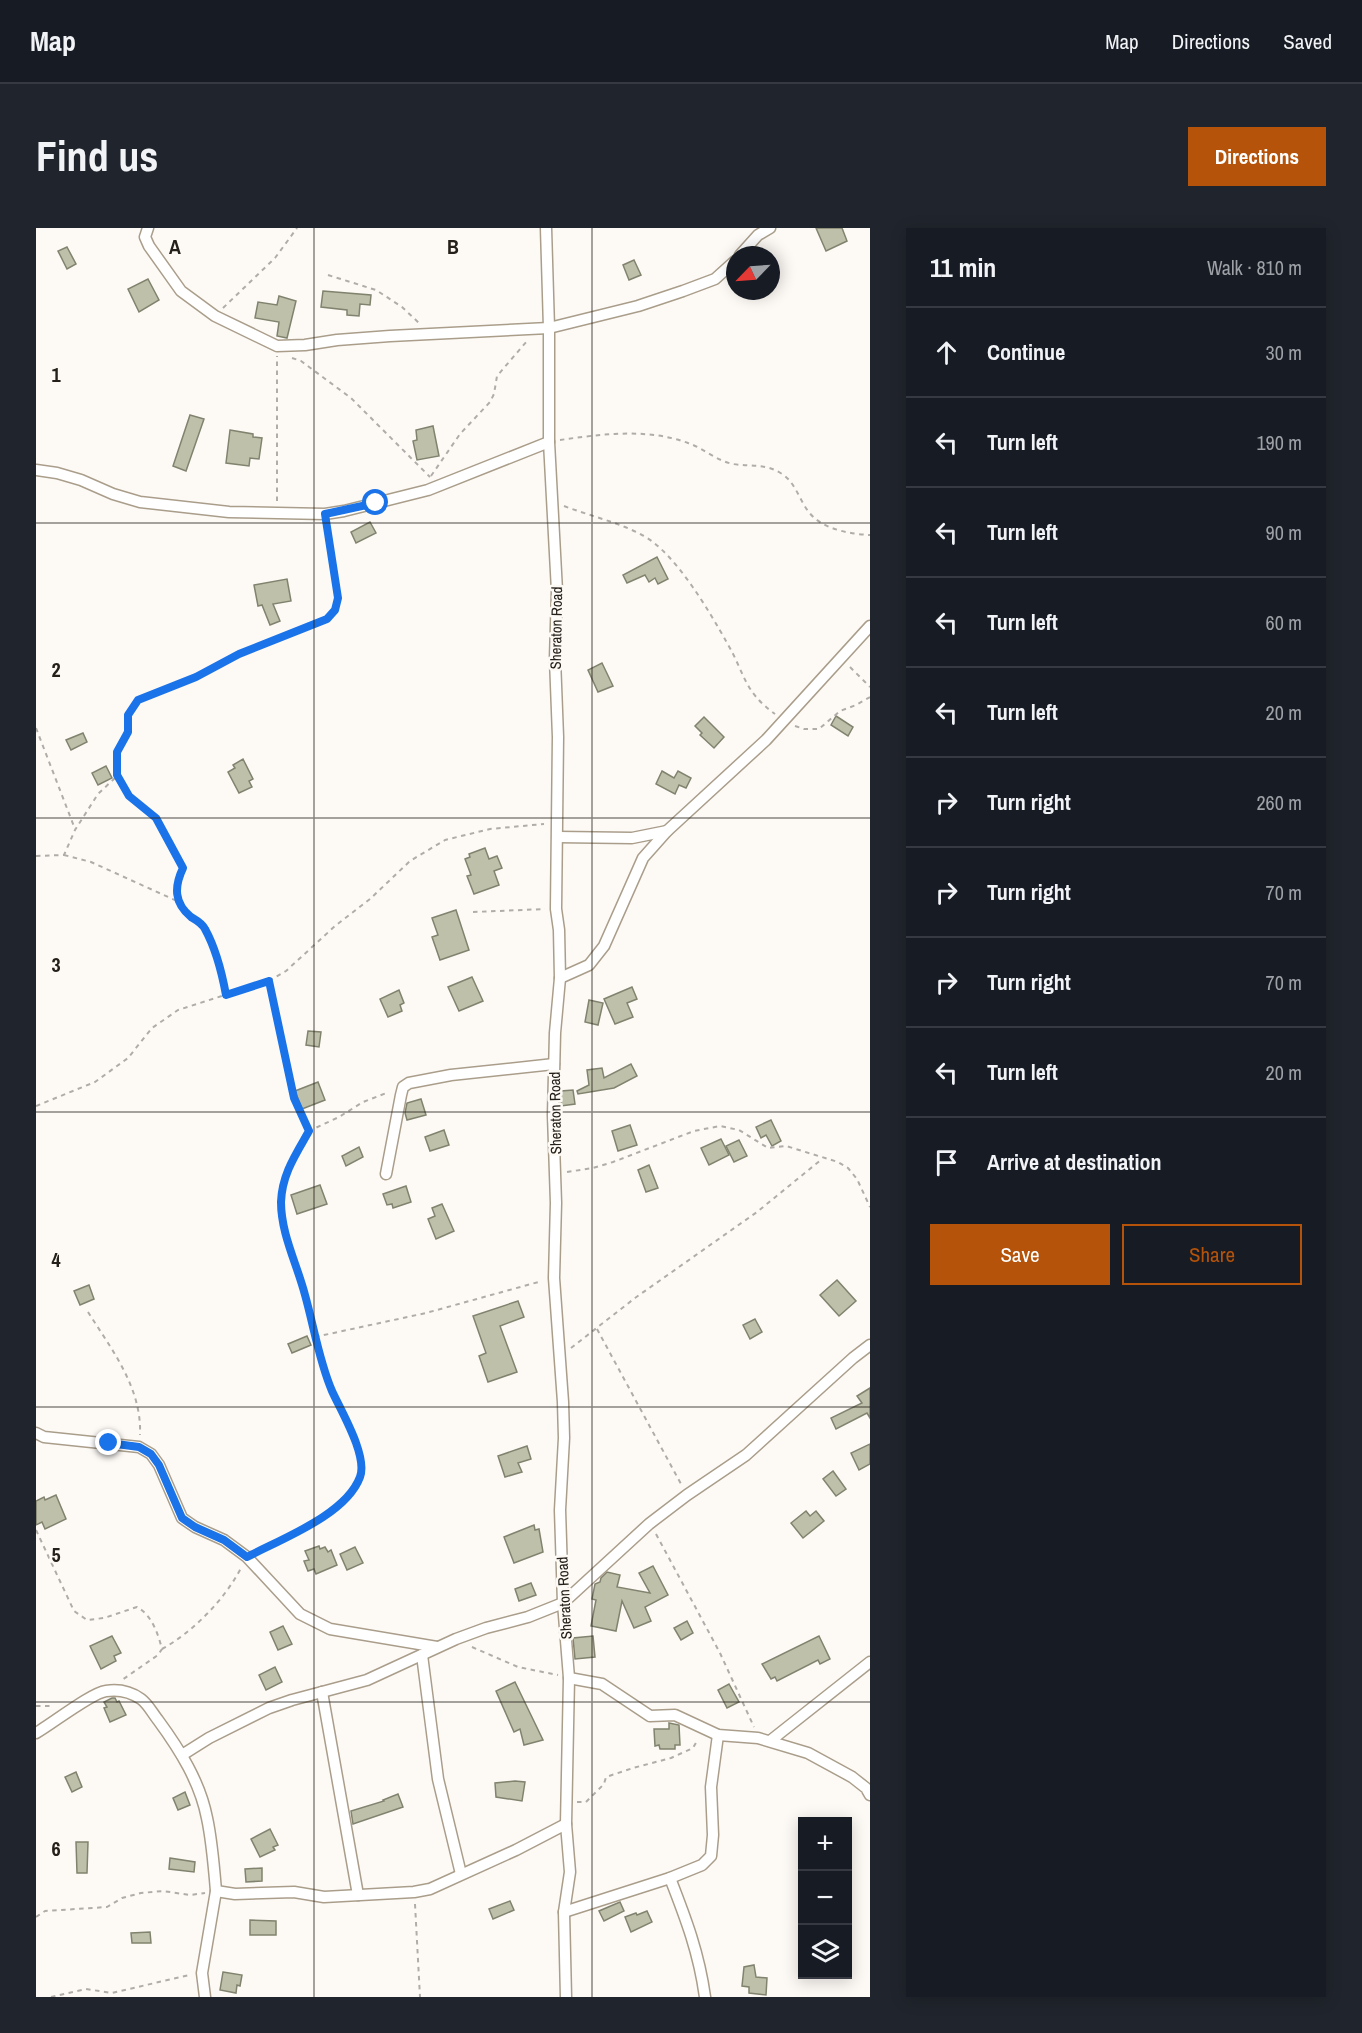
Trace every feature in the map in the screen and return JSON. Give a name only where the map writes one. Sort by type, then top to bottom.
[{"type":"street","points":[[148,228],[145,237],[149,246],[181,291],[214,316],[277,349],[432,335],[549,328],[638,306],[715,279],[726,269]]},
{"type":"street","name":"Sheraton Road","points":[[546,228],[549,442],[557,591],[556,909],[560,978],[554,1064],[553,1115],[556,1173],[554,1278],[561,1355],[564,1438],[560,1510],[563,1603],[569,1678],[566,1824],[570,1872],[564,1912],[566,1997]]},
{"type":"street","points":[[748,246],[758,235],[770,228]]},
{"type":"street","points":[[36,470],[81,480],[113,494],[140,502],[229,512],[325,514],[428,490],[549,442]]},
{"type":"street","points":[[560,978],[589,965],[604,946],[643,858],[667,831],[766,740],[870,626]]},
{"type":"street","points":[[558,837],[632,838],[667,831]]},
{"type":"street","points":[[386,1174],[403,1087],[419,1080],[554,1064]]},
{"type":"street","points":[[182,1755],[209,1738],[269,1708],[367,1680],[456,1639],[528,1617],[563,1603],[649,1524],[746,1455],[870,1344]]},
{"type":"street","points":[[36,1433],[44,1437],[139,1447],[151,1454],[159,1465],[182,1518],[195,1527],[224,1540],[247,1557],[300,1614],[330,1629],[438,1647]]},
{"type":"street","points":[[422,1655],[438,1779],[461,1874]]},
{"type":"street","points":[[770,1741],[870,1662]]},
{"type":"street","points":[[569,1678],[602,1684],[650,1716],[675,1715],[718,1735],[759,1738],[808,1753],[852,1778],[866,1788],[870,1795]]},
{"type":"street","points":[[36,1733],[104,1691],[126,1691],[143,1700],[182,1755],[199,1789],[207,1818],[216,1891],[202,1973],[205,1997]]},
{"type":"street","points":[[322,1692],[358,1895]]},
{"type":"street","points":[[564,1912],[670,1878],[702,1865],[711,1856],[713,1835],[711,1787],[718,1735]]},
{"type":"street","points":[[216,1891],[235,1894],[294,1892],[324,1897],[430,1889],[516,1850],[566,1824]]},
{"type":"street","points":[[670,1878],[694,1941],[702,1969],[705,1997]]},
{"type":"path","points":[[214,316],[275,258],[297,228]]},
{"type":"path","points":[[328,275],[376,290],[402,307],[432,335]]},
{"type":"path","points":[[277,513],[277,349],[301,361],[351,398],[430,477],[460,434],[489,402],[494,394],[497,376],[537,330]]},
{"type":"path","points":[[549,442],[579,437],[633,434],[688,443],[732,464],[753,464],[773,468],[785,476],[808,511],[817,520],[828,526],[855,534],[870,535]]},
{"type":"path","points":[[551,500],[644,535],[668,555],[693,588],[728,644],[744,681],[761,704],[784,721],[804,729],[819,729],[840,711],[870,697]]},
{"type":"path","points":[[64,855],[75,830],[98,794],[115,780],[117,752],[128,732],[128,715],[138,700],[196,677],[239,654],[327,619],[335,610],[338,598],[325,514]]},
{"type":"path","points":[[842,658],[870,687]]},
{"type":"path","points":[[36,728],[75,830]]},
{"type":"path","points":[[117,775],[129,796],[156,818],[183,868],[176,882],[177,901]]},
{"type":"path","points":[[36,1107],[95,1082],[128,1058],[152,1028],[178,1010],[269,981],[286,971],[410,861],[445,840],[490,828],[557,824]]},
{"type":"path","points":[[36,856],[64,855],[91,862],[177,901],[188,915],[204,926],[222,973],[226,995]]},
{"type":"path","points":[[473,912],[556,909]]},
{"type":"path","points":[[269,981],[294,1098],[309,1131]]},
{"type":"path","points":[[104,1691],[150,1662],[162,1648],[188,1632],[231,1586],[247,1557],[334,1511],[351,1492],[360,1476],[362,1465],[359,1454],[331,1388],[315,1338],[305,1295],[285,1232],[281,1202],[289,1165],[309,1131],[339,1117],[363,1102],[403,1087]]},
{"type":"path","points":[[556,1173],[592,1168],[640,1153],[694,1131],[720,1126],[739,1130],[768,1148],[786,1146],[838,1162],[848,1168],[857,1179],[870,1207]]},
{"type":"path","points":[[561,1355],[636,1298],[757,1212],[823,1159]]},
{"type":"path","points":[[315,1338],[426,1313],[554,1278]]},
{"type":"path","points":[[88,1312],[123,1367],[132,1388],[141,1419],[139,1447]]},
{"type":"path","points":[[597,1329],[687,1495]]},
{"type":"path","points":[[649,1524],[666,1551],[720,1653],[759,1738]]},
{"type":"path","points":[[36,1530],[74,1611],[87,1620],[104,1618],[137,1607],[156,1629],[162,1648]]},
{"type":"path","points":[[456,1639],[518,1667],[569,1678]]},
{"type":"path","points":[[566,1806],[580,1801],[586,1802],[604,1784],[606,1777],[671,1758],[693,1748],[705,1728]]},
{"type":"path","points":[[36,1917],[45,1911],[107,1907],[122,1898],[141,1893],[163,1891],[190,1894],[216,1891]]},
{"type":"path","points":[[414,1892],[420,1997]]},
{"type":"path","points":[[51,1997],[86,1989],[112,1993],[202,1973]]},
{"type":"path","points":[[110,1997],[112,1993]]},
{"type":"building","points":[[816,228],[842,228],[847,241],[826,251]]},
{"type":"building","points":[[67,247],[76,264],[67,269],[58,251]]},
{"type":"building","points":[[634,260],[641,275],[629,280],[623,265]]},
{"type":"building","points":[[148,279],[159,300],[139,312],[128,289]]},
{"type":"building","points":[[323,291],[371,295],[370,305],[360,304],[359,316],[347,315],[347,310],[321,307]]},
{"type":"building","points":[[279,296],[296,301],[287,338],[277,336],[279,322],[255,318],[258,302],[277,305]]},
{"type":"building","points":[[190,415],[204,419],[186,471],[173,466]]},
{"type":"building","points":[[433,426],[439,456],[417,460],[413,441],[417,440],[416,430]]},
{"type":"building","points":[[230,430],[262,438],[259,459],[250,458],[249,466],[226,463]]},
{"type":"building","points":[[370,522],[376,533],[356,543],[351,532]]},
{"type":"building","points":[[657,557],[668,579],[658,584],[655,578],[649,582],[645,575],[627,583],[623,575]]},
{"type":"building","points":[[287,579],[291,601],[273,604],[280,621],[270,625],[262,605],[258,606],[254,585]]},
{"type":"building","points":[[602,663],[613,686],[598,692],[588,670]]},
{"type":"building","points":[[836,716],[853,727],[848,736],[831,725]]},
{"type":"building","points":[[704,717],[724,737],[714,748],[700,735],[702,733],[695,726]]},
{"type":"building","points":[[83,733],[87,742],[71,750],[66,740]]},
{"type":"building","points":[[243,759],[253,779],[249,781],[252,787],[239,793],[228,772],[235,768],[233,765]]},
{"type":"building","points":[[106,766],[112,778],[98,785],[92,773]]},
{"type":"building","points":[[662,771],[674,778],[678,771],[691,778],[686,788],[679,785],[675,794],[656,784]]},
{"type":"building","points":[[485,848],[489,859],[497,856],[502,868],[494,871],[499,885],[474,894],[467,876],[471,875],[465,859],[470,857],[469,854]]},
{"type":"building","points":[[456,910],[469,950],[440,960],[432,937],[438,935],[432,918]]},
{"type":"building","points":[[472,977],[483,1001],[459,1011],[448,987]]},
{"type":"building","points":[[632,987],[637,999],[627,1003],[633,1017],[615,1024],[604,999]]},
{"type":"building","points":[[399,990],[404,1003],[400,1005],[402,1011],[388,1017],[380,999]]},
{"type":"building","points":[[589,1000],[603,1003],[598,1025],[585,1022]]},
{"type":"building","points":[[308,1031],[321,1032],[319,1047],[306,1045]]},
{"type":"building","points":[[631,1064],[637,1076],[614,1088],[578,1094],[577,1091],[589,1085],[587,1070],[602,1068],[604,1078]]},
{"type":"building","points":[[318,1082],[325,1100],[302,1109],[295,1091]]},
{"type":"building","points":[[573,1090],[575,1104],[561,1106],[561,1091]]},
{"type":"building","points":[[421,1099],[426,1115],[407,1120],[405,1113],[407,1103]]},
{"type":"building","points":[[771,1120],[781,1141],[772,1146],[766,1135],[761,1138],[756,1127]]},
{"type":"building","points":[[630,1125],[637,1145],[618,1151],[612,1131]]},
{"type":"building","points":[[444,1130],[449,1145],[430,1151],[425,1137]]},
{"type":"building","points":[[721,1139],[729,1155],[709,1165],[701,1148]]},
{"type":"building","points":[[739,1140],[747,1156],[734,1162],[726,1146]]},
{"type":"building","points":[[359,1147],[363,1157],[346,1166],[342,1156]]},
{"type":"building","points":[[649,1165],[658,1188],[646,1192],[638,1170]]},
{"type":"building","points":[[320,1185],[327,1204],[297,1214],[291,1195]]},
{"type":"building","points":[[406,1186],[411,1202],[393,1208],[392,1204],[387,1205],[383,1194]]},
{"type":"building","points":[[442,1204],[454,1231],[436,1239],[428,1219],[435,1216],[432,1208]]},
{"type":"building","points":[[837,1280],[856,1301],[839,1316],[820,1295]]},
{"type":"building","points":[[89,1285],[94,1299],[80,1305],[74,1291]]},
{"type":"building","points":[[518,1301],[524,1317],[500,1326],[517,1372],[488,1382],[479,1356],[486,1353],[473,1316]]},
{"type":"building","points":[[755,1319],[762,1332],[750,1339],[743,1325]]},
{"type":"building","points":[[307,1336],[311,1345],[292,1353],[288,1344]]},
{"type":"building","points":[[870,1388],[870,1418],[867,1413],[836,1429],[831,1418],[862,1403],[857,1396]]},
{"type":"building","points":[[870,1444],[870,1464],[859,1470],[851,1453]]},
{"type":"building","points":[[527,1446],[531,1459],[518,1463],[522,1472],[505,1477],[498,1456]]},
{"type":"building","points":[[833,1471],[846,1489],[836,1496],[823,1479]]},
{"type":"building","points":[[56,1495],[66,1519],[45,1529],[42,1522],[36,1525],[36,1501]]},
{"type":"building","points":[[806,1511],[810,1516],[816,1511],[824,1521],[803,1538],[791,1523]]},
{"type":"building","points":[[534,1525],[535,1530],[539,1529],[543,1552],[514,1563],[504,1537]]},
{"type":"building","points":[[319,1546],[320,1549],[325,1547],[328,1552],[331,1550],[337,1565],[316,1574],[314,1569],[308,1571],[304,1561],[309,1560],[305,1551]]},
{"type":"building","points":[[355,1547],[363,1563],[347,1570],[340,1554]]},
{"type":"building","points":[[653,1566],[668,1595],[645,1607],[651,1621],[634,1628],[622,1601],[616,1631],[591,1626],[596,1600],[592,1599],[595,1584],[600,1582],[607,1572],[620,1575],[617,1587],[650,1593],[639,1573]]},
{"type":"building","points":[[531,1583],[536,1595],[519,1601],[515,1589]]},
{"type":"building","points":[[687,1621],[693,1633],[681,1640],[674,1628]]},
{"type":"building","points":[[283,1626],[292,1644],[278,1650],[270,1632]]},
{"type":"building","points":[[112,1636],[121,1653],[114,1656],[116,1661],[101,1669],[90,1646]]},
{"type":"building","points":[[593,1636],[595,1657],[575,1659],[573,1638]]},
{"type":"building","points":[[819,1636],[830,1659],[820,1664],[818,1660],[777,1681],[775,1677],[771,1679],[762,1664]]},
{"type":"building","points":[[275,1667],[282,1682],[266,1690],[259,1675]]},
{"type":"building","points":[[515,1682],[543,1740],[524,1745],[520,1729],[514,1732],[496,1691]]},
{"type":"building","points":[[729,1684],[739,1702],[727,1708],[718,1690]]},
{"type":"building","points":[[112,1698],[119,1701],[126,1715],[110,1722],[104,1702]]},
{"type":"building","points":[[669,1723],[679,1725],[680,1745],[675,1745],[675,1749],[660,1749],[659,1745],[655,1746],[654,1729],[669,1729]]},
{"type":"building","points":[[76,1772],[82,1787],[72,1792],[65,1777]]},
{"type":"building","points":[[525,1782],[522,1801],[496,1797],[495,1783]]},
{"type":"building","points":[[185,1792],[190,1805],[178,1810],[173,1798]]},
{"type":"building","points":[[398,1794],[403,1807],[353,1824],[351,1811],[384,1801]]},
{"type":"building","points":[[270,1829],[278,1845],[273,1847],[275,1850],[260,1857],[251,1839]]},
{"type":"building","points":[[76,1842],[88,1842],[87,1873],[77,1873]]},
{"type":"building","points":[[170,1858],[195,1862],[194,1872],[169,1869]]},
{"type":"building","points":[[262,1868],[262,1881],[246,1882],[245,1869]]},
{"type":"building","points":[[510,1901],[514,1910],[493,1919],[489,1909]]},
{"type":"building","points":[[620,1902],[624,1911],[604,1921],[599,1911]]},
{"type":"building","points":[[647,1911],[652,1922],[631,1932],[625,1917]]},
{"type":"building","points":[[250,1920],[276,1921],[276,1935],[250,1935]]},
{"type":"building","points":[[150,1932],[151,1943],[132,1943],[131,1933]]},
{"type":"building","points":[[754,1965],[756,1977],[767,1978],[766,1995],[749,1993],[749,1987],[742,1986],[744,1967]]},
{"type":"building","points":[[223,1972],[242,1975],[236,1993],[220,1990]]},
{"type":"route","points":[[109,1443],[139,1447],[151,1454],[159,1465],[182,1518],[195,1527],[224,1540],[247,1557],[334,1511],[351,1492],[360,1476],[362,1465],[359,1454],[331,1388],[285,1232],[281,1202],[284,1182],[289,1165],[309,1131],[294,1098],[269,981],[226,995],[222,973],[204,926],[188,915],[177,901],[176,882],[183,868],[156,818],[129,796],[117,775],[117,752],[128,732],[128,715],[138,700],[196,677],[239,654],[327,619],[335,610],[338,598],[325,514],[376,503]]}]
